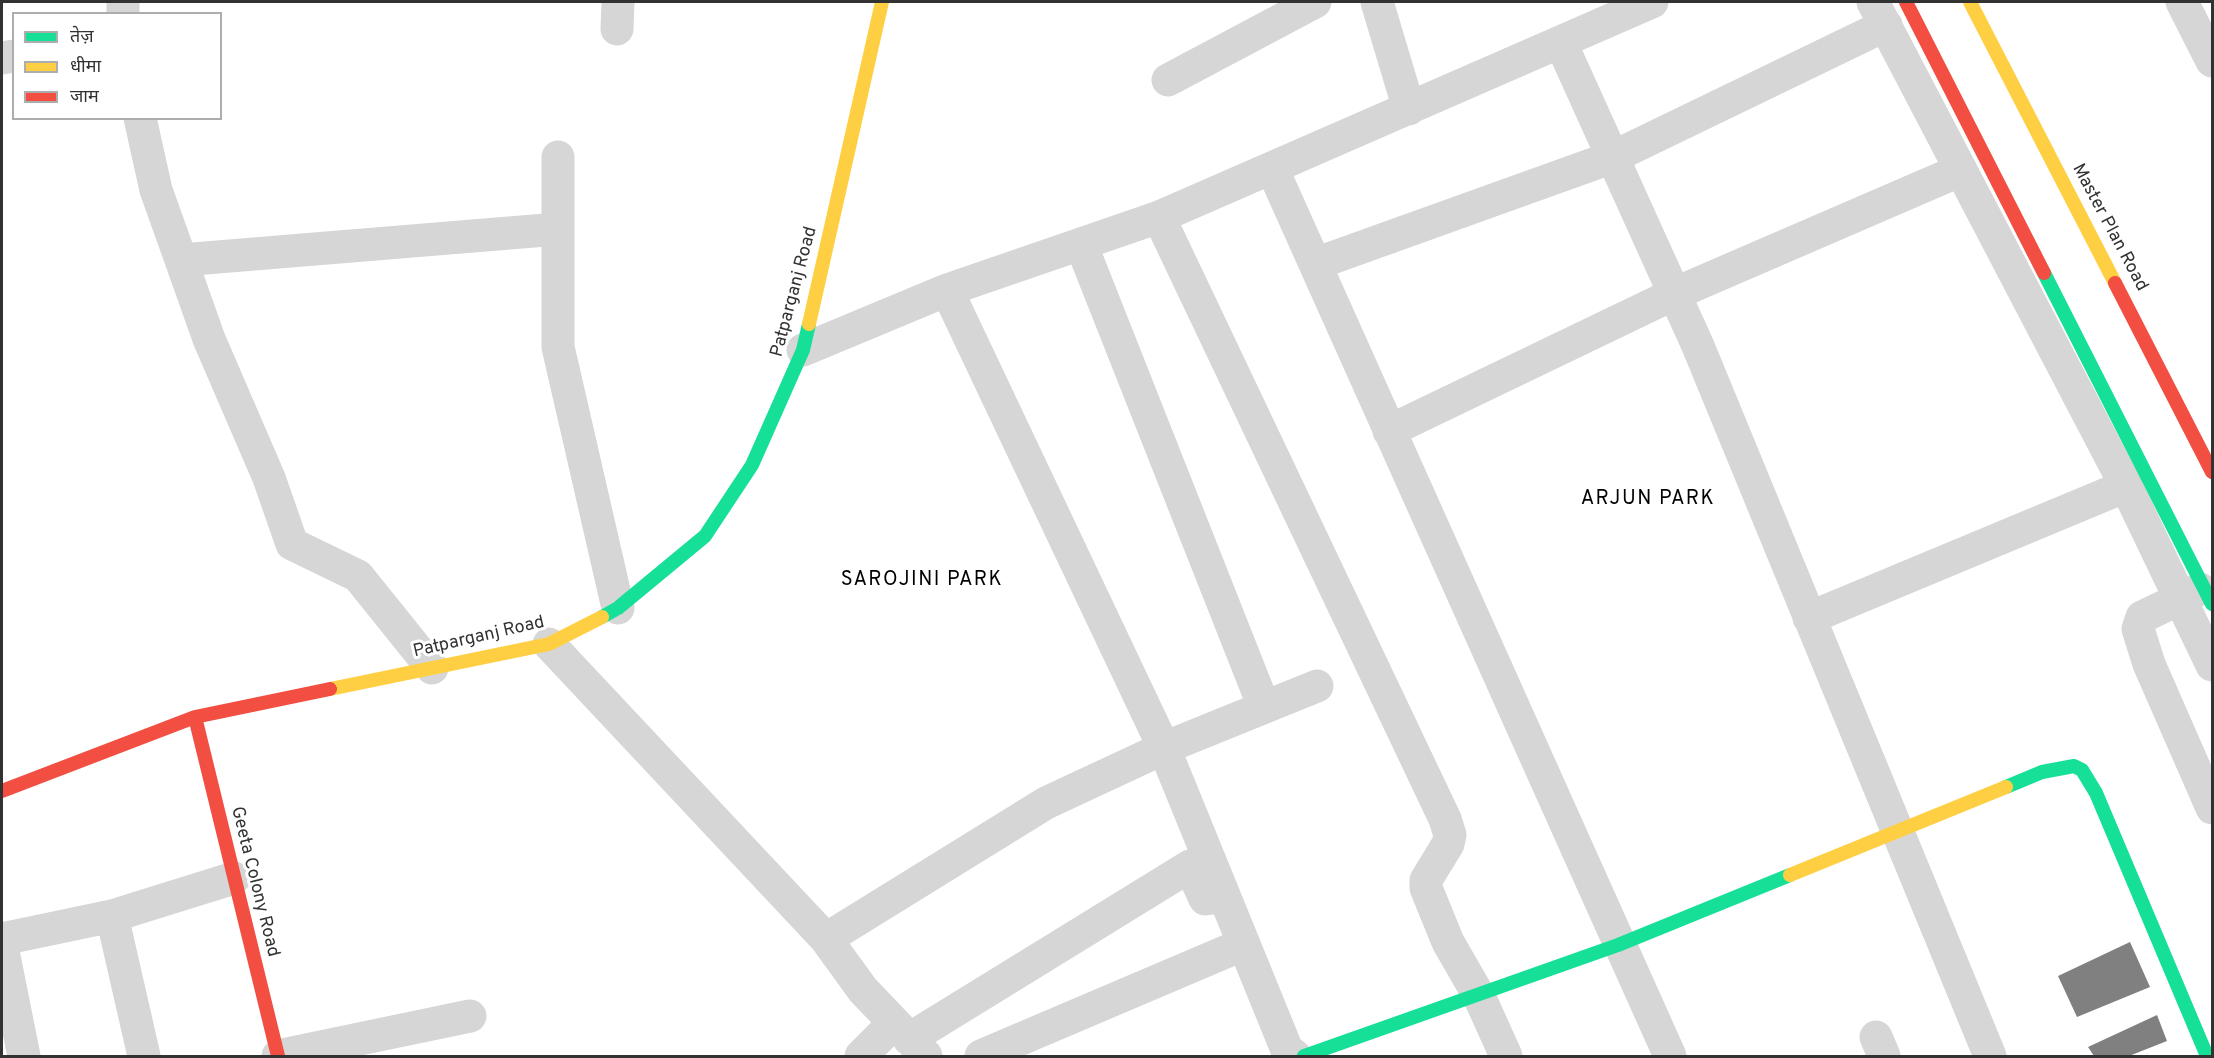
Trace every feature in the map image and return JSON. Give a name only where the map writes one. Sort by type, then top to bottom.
[{"type":"street","name":"Patparganj Road","points":[[2,791],[195,717],[549,644],[618,608],[705,536],[752,465],[803,350],[882,2]]},
{"type":"street","points":[[1168,80],[1315,2]]},
{"type":"street","points":[[1377,2],[1409,109]]},
{"type":"street","points":[[803,350],[947,290],[1159,217],[1652,2]]},
{"type":"street","name":"Master Plan Road","points":[[1971,2],[2212,472]]},
{"type":"street","points":[[2182,2],[2212,61]]},
{"type":"street","points":[[1315,264],[1612,157],[1888,9]]},
{"type":"street","points":[[1888,9],[1961,170],[2126,486],[2199,597]]},
{"type":"street","points":[[1888,9],[2199,597],[2212,665]]},
{"type":"street","points":[[1561,43],[1727,415],[1990,1056]]},
{"type":"street","points":[[140,120],[156,190],[209,339],[269,478],[292,544],[358,576],[432,668]]},
{"type":"street","points":[[558,158],[558,348],[618,608]]},
{"type":"street","points":[[1272,168],[1618,945],[1670,1056]]},
{"type":"street","points":[[1389,431],[1674,294],[1961,170]]},
{"type":"street","points":[[1159,217],[1445,819],[1450,836],[1448,844],[1426,880],[1426,888],[1448,942],[1479,996],[1506,1056]]},
{"type":"street","points":[[181,260],[558,230]]},
{"type":"street","points":[[1081,243],[1264,707]]},
{"type":"street","points":[[947,290],[1164,748],[1287,1050],[1295,1056]]},
{"type":"street","points":[[1809,618],[2126,486]]},
{"type":"street","points":[[2199,597],[2142,617],[2138,629],[2149,664],[2212,808]]},
{"type":"street","points":[[549,644],[826,939],[863,990],[910,1039]]},
{"type":"street","points":[[826,939],[1047,803],[1164,748],[1317,686]]},
{"type":"street","name":"Geeta Colony Road","points":[[195,717],[278,1056]]},
{"type":"street","points":[[1304,1056],[1618,945],[1897,834],[2042,772],[2064,766],[2078,767],[2096,793],[2207,1056]]},
{"type":"street","points":[[861,1056],[910,1039],[1190,866],[1205,899],[1224,895]]},
{"type":"street","points":[[2,939],[112,916],[234,878]]},
{"type":"street","points":[[112,916],[144,1056]]},
{"type":"street","points":[[981,1056],[1244,944]]},
{"type":"street","points":[[2,946],[24,1056]]},
{"type":"street","points":[[278,1056],[470,1016]]},
{"type":"building","points":[[2130,942],[2150,987],[2077,1017],[2058,976]]},
{"type":"building","points":[[2157,1015],[2167,1041],[2129,1056],[2094,1056],[2088,1047]]},
{"type":"traffic: fast","points":[[2044,273],[2212,604]]},
{"type":"traffic: fast","points":[[602,617],[618,608],[705,536],[752,465],[803,350],[809,324]]},
{"type":"traffic: fast","points":[[2006,787],[2042,772],[2074,766],[2082,770],[2096,793],[2207,1056]]},
{"type":"traffic: fast","points":[[1304,1056],[1618,945],[1790,875]]},
{"type":"traffic: slow","points":[[809,324],[882,2]]},
{"type":"traffic: slow","points":[[1970,2],[2115,283]]},
{"type":"traffic: slow","points":[[330,689],[549,644],[602,617]]},
{"type":"traffic: slow","points":[[1790,875],[2006,787]]},
{"type":"traffic: jam","points":[[1906,2],[2044,273]]},
{"type":"traffic: jam","points":[[2115,283],[2212,472]]},
{"type":"traffic: jam","points":[[2,791],[195,717],[330,689]]},
{"type":"traffic: jam","points":[[195,717],[278,1056]]},
{"type":"district","name":"ARJUN PARK","points":[[1648,500]]},
{"type":"district","name":"SAROJINI PARK","points":[[922,581]]}]
